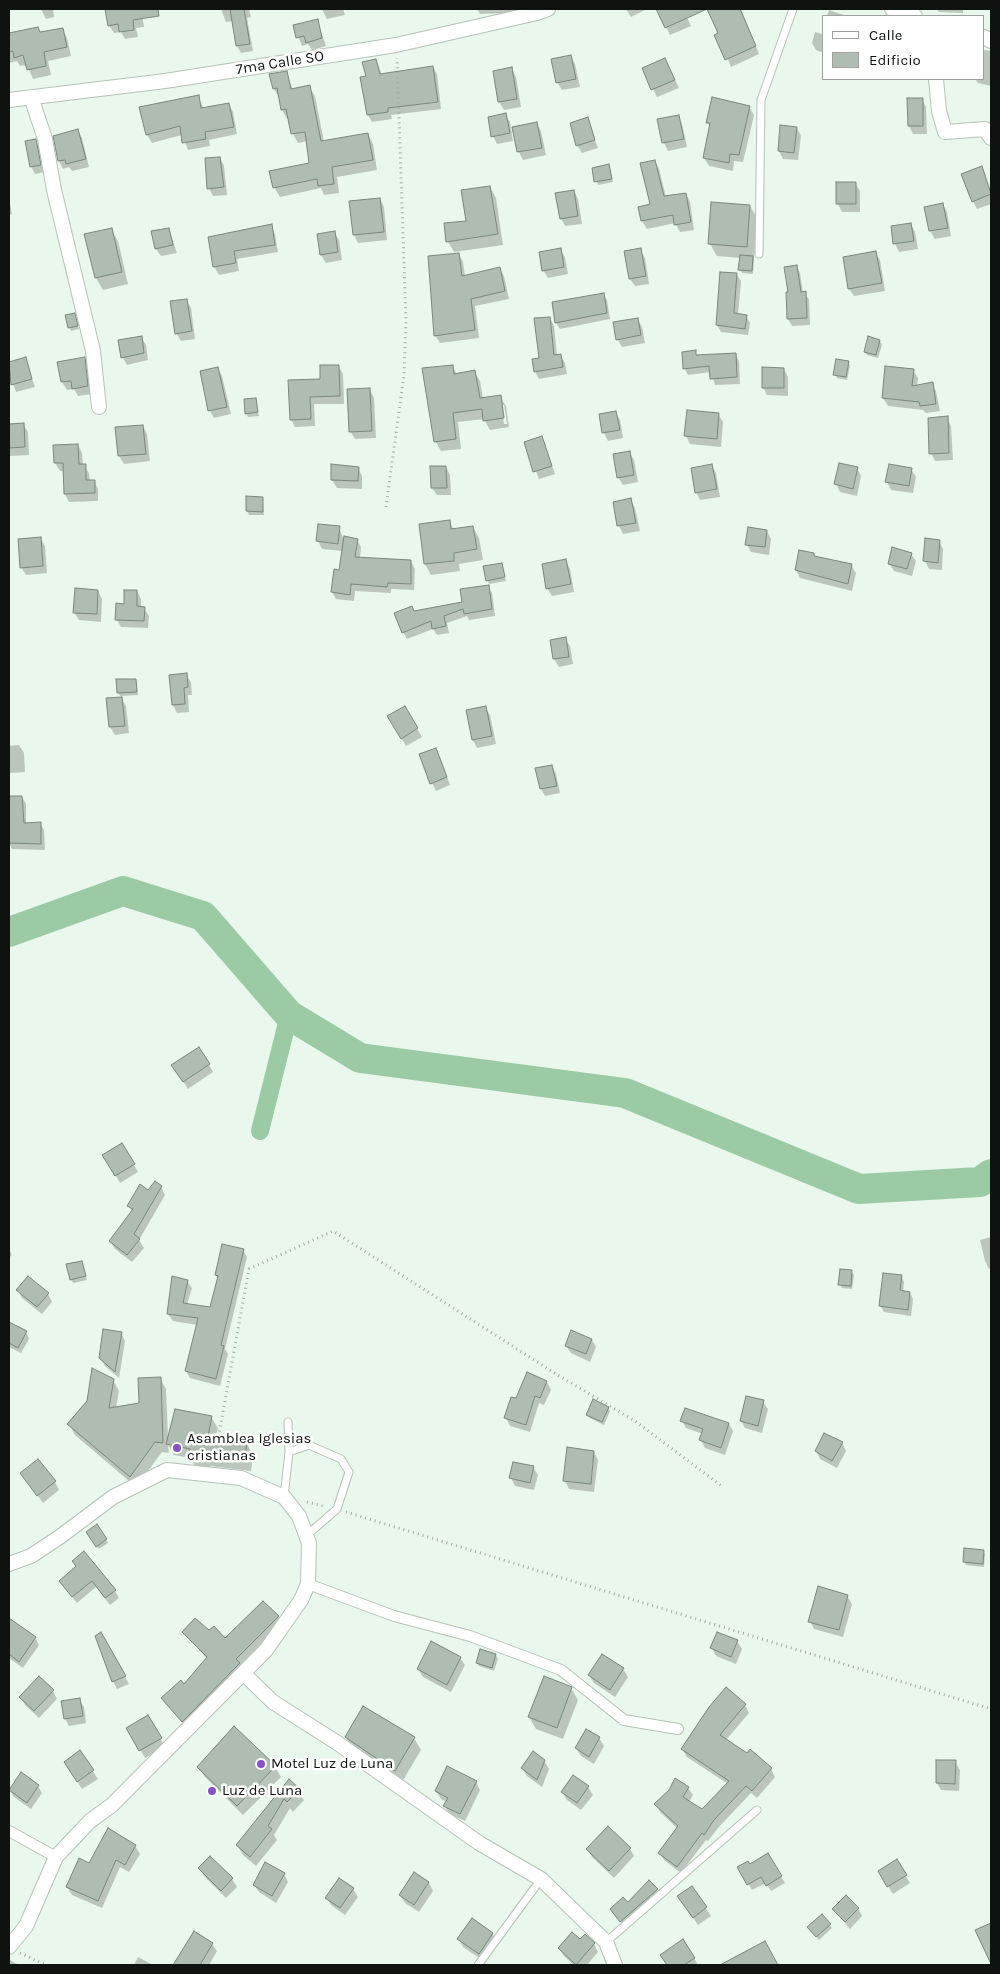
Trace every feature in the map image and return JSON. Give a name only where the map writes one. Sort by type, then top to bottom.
[{"type":"street","name":"7ma Calle SO","points":[[9,100],[165,81],[396,45],[537,14],[548,9]]},
{"type":"street","points":[[892,9],[911,15]]},
{"type":"street","points":[[936,80],[939,111],[945,132],[985,129],[991,138]]},
{"type":"street","points":[[31,97],[45,139],[54,190],[93,351],[99,407]]},
{"type":"street","points":[[9,1564],[31,1556],[113,1497],[167,1470],[241,1478],[284,1497],[299,1516],[309,1542],[308,1584],[301,1600],[266,1650],[112,1805],[90,1821],[56,1857],[26,1926],[9,1947]]},
{"type":"street","points":[[308,1584],[394,1616],[470,1636],[561,1670],[624,1720],[678,1729]]},
{"type":"street","points":[[243,1673],[273,1702],[336,1742],[479,1843],[541,1879],[606,1942],[615,1965]]},
{"type":"street","points":[[9,1831],[56,1857]]},
{"type":"lane","points":[[759,254],[761,100],[793,9]]},
{"type":"lane","points":[[284,1497],[290,1452],[288,1422]]},
{"type":"lane","points":[[290,1452],[309,1445],[341,1459],[349,1472],[337,1509],[307,1535]]},
{"type":"lane","points":[[606,1942],[757,1810]]},
{"type":"lane","points":[[478,1965],[541,1879]]},
{"type":"path","points":[[386,507],[404,375],[406,322],[396,45]]},
{"type":"path","points":[[211,1475],[249,1270],[332,1231],[556,1374],[635,1421],[723,1487]]},
{"type":"path","points":[[284,1497],[337,1509],[991,1709]]},
{"type":"path","points":[[9,1947],[46,1965]]},
{"type":"building","points":[[105,9],[158,9],[159,16],[133,20],[134,30],[119,32],[118,24],[108,26]]},
{"type":"building","points":[[230,9],[244,9],[250,44],[236,46]]},
{"type":"building","points":[[656,9],[707,9],[665,28]]},
{"type":"building","points":[[707,9],[740,9],[756,46],[725,60],[714,35],[718,33]]},
{"type":"building","points":[[318,19],[322,38],[306,43],[304,36],[296,38],[293,25]]},
{"type":"building","points":[[38,27],[40,32],[63,28],[67,47],[44,52],[46,66],[27,70],[23,55],[14,58],[13,51],[9,52],[9,33]]},
{"type":"building","points":[[571,55],[576,79],[556,83],[551,59]]},
{"type":"building","points":[[665,58],[675,80],[651,90],[642,68]]},
{"type":"building","points":[[376,59],[380,74],[433,66],[438,102],[388,108],[388,112],[367,115],[360,77],[366,76],[362,62]]},
{"type":"building","points":[[512,67],[517,99],[498,102],[493,71]]},
{"type":"building","points":[[287,71],[291,89],[310,85],[321,141],[368,133],[373,160],[332,167],[334,184],[318,186],[317,179],[273,188],[269,171],[309,163],[305,132],[291,134],[286,109],[281,110],[277,88],[273,89],[269,74]]},
{"type":"building","points":[[199,95],[201,108],[229,103],[234,127],[205,132],[206,139],[182,143],[180,126],[146,135],[139,107]]},
{"type":"building","points":[[712,97],[750,106],[739,155],[730,154],[729,163],[703,158],[710,123],[706,123]]},
{"type":"building","points":[[907,98],[923,98],[923,126],[908,126]]},
{"type":"building","points":[[506,113],[510,133],[491,137],[488,117]]},
{"type":"building","points":[[679,115],[684,139],[662,143],[657,119]]},
{"type":"building","points":[[588,117],[595,140],[576,146],[570,123]]},
{"type":"building","points":[[537,122],[542,148],[517,152],[512,127]]},
{"type":"building","points":[[780,125],[797,127],[794,153],[778,151]]},
{"type":"building","points":[[78,129],[86,159],[66,164],[65,160],[58,161],[53,136]]},
{"type":"building","points":[[36,139],[41,165],[30,167],[25,141]]},
{"type":"building","points":[[220,157],[224,187],[207,189],[205,158]]},
{"type":"building","points":[[655,160],[664,196],[686,193],[691,222],[674,225],[673,215],[641,221],[638,207],[650,204],[640,163]]},
{"type":"building","points":[[609,164],[612,179],[594,182],[592,168]]},
{"type":"building","points":[[982,166],[991,194],[972,202],[961,174]]},
{"type":"building","points":[[836,182],[856,182],[856,204],[836,204]]},
{"type":"building","points":[[490,186],[498,234],[446,242],[444,223],[466,221],[461,190]]},
{"type":"building","points":[[574,190],[578,216],[560,219],[555,193]]},
{"type":"building","points":[[380,198],[384,232],[353,235],[349,201]]},
{"type":"building","points":[[711,202],[750,205],[747,247],[708,244]]},
{"type":"building","points":[[943,203],[948,228],[929,231],[924,207]]},
{"type":"building","points":[[911,223],[914,241],[893,244],[891,226]]},
{"type":"building","points":[[272,224],[275,245],[234,251],[236,263],[213,267],[208,237]]},
{"type":"building","points":[[112,228],[122,272],[95,278],[84,234]]},
{"type":"building","points":[[169,228],[173,245],[155,249],[151,231]]},
{"type":"building","points":[[335,231],[338,252],[320,255],[317,234]]},
{"type":"building","points":[[561,248],[564,267],[542,271],[539,252]]},
{"type":"building","points":[[641,248],[646,276],[629,279],[624,251]]},
{"type":"building","points":[[876,251],[882,283],[848,289],[843,257]]},
{"type":"building","points":[[459,253],[462,276],[500,267],[505,291],[471,299],[475,330],[434,336],[428,256]]},
{"type":"building","points":[[740,255],[753,256],[752,271],[738,270]]},
{"type":"building","points":[[797,265],[801,292],[806,291],[807,318],[787,319],[786,292],[788,292],[784,267]]},
{"type":"building","points":[[720,272],[737,273],[734,313],[747,315],[745,329],[716,325]]},
{"type":"building","points":[[604,293],[607,313],[555,323],[552,302]]},
{"type":"building","points":[[187,299],[192,331],[175,334],[170,301]]},
{"type":"building","points":[[75,313],[78,326],[68,328],[65,315]]},
{"type":"building","points":[[550,317],[554,355],[561,354],[563,367],[534,372],[532,359],[539,358],[534,318]]},
{"type":"building","points":[[638,318],[641,335],[616,340],[613,322]]},
{"type":"building","points":[[142,336],[144,353],[121,358],[118,340]]},
{"type":"building","points":[[868,336],[880,340],[876,355],[864,352]]},
{"type":"building","points":[[696,350],[696,355],[736,353],[737,377],[710,379],[709,366],[683,369],[682,352]]},
{"type":"building","points":[[26,357],[32,379],[11,385],[9,362]]},
{"type":"building","points":[[85,357],[88,386],[72,389],[71,381],[61,382],[57,362]]},
{"type":"building","points":[[836,359],[849,361],[846,377],[833,375]]},
{"type":"building","points":[[320,365],[339,365],[340,396],[310,397],[311,419],[290,420],[288,380],[320,379]]},
{"type":"building","points":[[453,365],[454,374],[475,370],[480,398],[501,395],[504,418],[483,421],[482,409],[453,413],[456,439],[434,442],[422,368]]},
{"type":"building","points":[[885,366],[914,369],[912,386],[933,382],[936,404],[920,406],[919,402],[882,398]]},
{"type":"building","points":[[218,367],[227,407],[208,411],[200,371]]},
{"type":"building","points":[[762,367],[784,368],[784,388],[762,388]]},
{"type":"building","points":[[370,388],[372,431],[349,432],[347,389]]},
{"type":"building","points":[[256,398],[258,412],[245,414],[244,399]]},
{"type":"building","points":[[687,410],[719,413],[717,439],[684,436]]},
{"type":"building","points":[[616,411],[620,430],[602,433],[599,414]]},
{"type":"building","points":[[948,416],[949,453],[929,454],[928,418]]},
{"type":"building","points":[[24,423],[25,447],[9,448],[9,424]]},
{"type":"building","points":[[143,425],[146,454],[118,456],[115,427]]},
{"type":"building","points":[[542,436],[552,466],[533,472],[524,442]]},
{"type":"building","points":[[78,444],[79,464],[86,464],[86,480],[95,480],[95,493],[64,494],[63,463],[54,463],[53,445]]},
{"type":"building","points":[[630,451],[634,475],[617,478],[613,454]]},
{"type":"building","points":[[839,463],[858,467],[853,489],[834,484]]},
{"type":"building","points":[[331,464],[359,467],[358,481],[331,480]]},
{"type":"building","points":[[712,464],[717,489],[695,493],[691,468]]},
{"type":"building","points":[[889,464],[912,468],[909,486],[885,482]]},
{"type":"building","points":[[430,466],[446,466],[447,488],[431,488]]},
{"type":"building","points":[[246,496],[263,497],[263,512],[246,511]]},
{"type":"building","points":[[631,498],[636,523],[617,526],[613,502]]},
{"type":"building","points":[[450,520],[451,529],[473,526],[477,549],[454,553],[454,561],[424,564],[419,524]]},
{"type":"building","points":[[318,524],[340,526],[338,544],[316,541]]},
{"type":"building","points":[[748,527],[767,530],[765,547],[745,545]]},
{"type":"building","points":[[344,536],[358,539],[355,557],[411,560],[411,584],[388,583],[387,587],[351,584],[350,595],[331,592],[334,569],[339,570]]},
{"type":"building","points":[[41,537],[43,566],[20,568],[18,539]]},
{"type":"building","points":[[925,538],[940,540],[938,563],[923,561]]},
{"type":"building","points":[[892,547],[912,553],[907,569],[888,564]]},
{"type":"building","points":[[799,550],[814,553],[814,556],[852,564],[848,584],[795,570]]},
{"type":"building","points":[[566,559],[571,584],[546,589],[542,564]]},
{"type":"building","points":[[502,563],[505,577],[486,581],[483,566]]},
{"type":"building","points":[[489,585],[492,609],[464,614],[463,609],[444,616],[446,626],[432,629],[431,621],[402,633],[394,613],[412,606],[414,611],[462,602],[460,589]]},
{"type":"building","points":[[75,588],[98,590],[97,614],[73,613]]},
{"type":"building","points":[[124,590],[137,590],[137,606],[145,607],[144,621],[115,620],[116,603],[124,604]]},
{"type":"building","points":[[566,637],[569,657],[553,659],[550,640]]},
{"type":"building","points":[[187,673],[188,687],[184,688],[185,704],[172,705],[169,675]]},
{"type":"building","points":[[116,679],[136,679],[137,692],[117,693]]},
{"type":"building","points":[[122,697],[125,726],[109,727],[106,698]]},
{"type":"building","points":[[405,706],[418,728],[401,739],[387,716]]},
{"type":"building","points":[[486,706],[492,736],[472,740],[466,710]]},
{"type":"building","points":[[436,748],[447,777],[430,784],[419,754]]},
{"type":"building","points":[[552,765],[557,786],[540,789],[535,768]]},
{"type":"building","points":[[9,796],[22,796],[24,823],[41,822],[41,844],[9,843]]},
{"type":"building","points":[[199,1047],[210,1064],[183,1082],[171,1065]]},
{"type":"building","points":[[122,1143],[135,1164],[115,1176],[102,1155]]},
{"type":"building","points":[[155,1181],[162,1186],[134,1234],[140,1239],[127,1255],[109,1241],[133,1209],[127,1206],[140,1184],[148,1190]]},
{"type":"building","points":[[222,1244],[244,1249],[221,1345],[224,1346],[216,1379],[185,1371],[198,1318],[167,1314],[172,1276],[188,1280],[183,1303],[210,1307],[218,1276],[215,1275]]},
{"type":"building","points":[[82,1261],[86,1276],[70,1280],[66,1264]]},
{"type":"building","points":[[840,1269],[852,1270],[851,1286],[838,1285]]},
{"type":"building","points":[[883,1273],[902,1275],[900,1290],[910,1292],[908,1310],[879,1306]]},
{"type":"building","points":[[28,1276],[49,1293],[37,1307],[16,1290]]},
{"type":"building","points":[[9,1322],[27,1331],[18,1348],[9,1343]]},
{"type":"building","points":[[103,1329],[122,1332],[115,1372],[99,1358]]},
{"type":"building","points":[[571,1330],[592,1339],[586,1354],[565,1346]]},
{"type":"building","points":[[92,1368],[114,1379],[109,1408],[139,1403],[138,1378],[161,1377],[163,1443],[155,1442],[130,1477],[67,1424],[87,1401]]},
{"type":"building","points":[[527,1372],[547,1381],[540,1398],[535,1396],[526,1425],[504,1418],[511,1397],[516,1398]]},
{"type":"building","points":[[746,1396],[764,1400],[758,1426],[740,1421]]},
{"type":"building","points":[[593,1399],[609,1407],[602,1422],[586,1415]]},
{"type":"building","points":[[685,1408],[729,1423],[721,1448],[699,1440],[703,1429],[680,1421]]},
{"type":"building","points":[[175,1409],[212,1416],[208,1437],[247,1442],[245,1461],[204,1455],[203,1460],[189,1457],[190,1449],[166,1444]]},
{"type":"building","points":[[824,1433],[843,1442],[832,1461],[815,1451]]},
{"type":"building","points":[[567,1447],[594,1451],[591,1484],[563,1481]]},
{"type":"building","points":[[38,1459],[56,1481],[37,1496],[20,1473]]},
{"type":"building","points":[[513,1462],[534,1466],[530,1483],[509,1478]]},
{"type":"building","points":[[97,1524],[107,1539],[96,1547],[86,1532]]},
{"type":"building","points":[[964,1548],[984,1550],[983,1564],[963,1562]]},
{"type":"building","points":[[84,1551],[116,1590],[105,1598],[92,1581],[72,1597],[59,1581],[76,1566],[72,1561]]},
{"type":"building","points":[[818,1586],[848,1595],[839,1630],[808,1622]]},
{"type":"building","points":[[263,1601],[279,1616],[236,1659],[240,1663],[182,1722],[161,1698],[181,1680],[184,1684],[207,1657],[182,1632],[195,1618],[209,1630],[214,1626],[225,1638]]},
{"type":"building","points":[[9,1618],[36,1637],[19,1662],[9,1654]]},
{"type":"building","points":[[101,1632],[126,1676],[112,1682],[95,1636]]},
{"type":"building","points":[[717,1632],[738,1640],[731,1657],[710,1648]]},
{"type":"building","points":[[431,1641],[461,1657],[447,1685],[417,1669]]},
{"type":"building","points":[[480,1649],[496,1654],[492,1668],[476,1663]]},
{"type":"building","points":[[602,1654],[624,1668],[610,1690],[588,1675]]},
{"type":"building","points":[[39,1676],[54,1690],[34,1711],[19,1697]]},
{"type":"building","points":[[544,1676],[572,1687],[557,1728],[528,1717]]},
{"type":"building","points":[[726,1687],[746,1704],[720,1735],[747,1753],[750,1749],[772,1768],[752,1791],[746,1786],[714,1820],[704,1835],[702,1833],[677,1867],[658,1853],[678,1826],[654,1804],[669,1790],[675,1778],[689,1787],[683,1797],[702,1809],[729,1781],[681,1749],[709,1707]]},
{"type":"building","points":[[80,1698],[83,1716],[64,1719],[61,1701]]},
{"type":"building","points":[[363,1706],[415,1737],[395,1771],[345,1737]]},
{"type":"building","points":[[148,1715],[162,1738],[139,1751],[126,1728]]},
{"type":"building","points":[[234,1726],[276,1766],[237,1806],[197,1767]]},
{"type":"building","points":[[586,1729],[600,1737],[589,1757],[575,1748]]},
{"type":"building","points":[[80,1750],[94,1770],[77,1782],[64,1762]]},
{"type":"building","points":[[533,1751],[545,1760],[537,1780],[521,1768]]},
{"type":"building","points":[[936,1760],[956,1760],[955,1784],[936,1783]]},
{"type":"building","points":[[447,1766],[477,1781],[460,1814],[443,1806],[448,1798],[435,1791]]},
{"type":"building","points":[[21,1772],[39,1785],[27,1803],[9,1790]]},
{"type":"building","points":[[573,1775],[589,1786],[577,1803],[561,1792]]},
{"type":"building","points":[[289,1779],[300,1789],[287,1802],[284,1799],[268,1826],[272,1829],[250,1857],[236,1845]]},
{"type":"building","points":[[608,1826],[631,1848],[609,1871],[586,1849]]},
{"type":"building","points":[[108,1828],[136,1845],[125,1865],[116,1860],[98,1901],[66,1887],[79,1858],[89,1863]]},
{"type":"building","points":[[768,1853],[782,1876],[766,1886],[761,1877],[747,1885],[737,1867],[748,1861],[750,1864]]},
{"type":"building","points":[[210,1856],[233,1878],[221,1891],[198,1868]]},
{"type":"building","points":[[897,1859],[907,1875],[887,1887],[878,1871]]},
{"type":"building","points":[[265,1862],[285,1873],[272,1896],[253,1885]]},
{"type":"building","points":[[414,1872],[429,1882],[414,1905],[399,1895]]},
{"type":"building","points":[[339,1878],[354,1888],[340,1908],[325,1898]]},
{"type":"building","points":[[649,1880],[658,1889],[620,1922],[610,1909],[623,1897],[628,1902]]},
{"type":"building","points":[[692,1886],[707,1907],[693,1918],[677,1896]]},
{"type":"building","points":[[846,1895],[859,1908],[845,1922],[832,1909]]},
{"type":"building","points":[[822,1914],[831,1924],[816,1937],[807,1927]]},
{"type":"building","points":[[472,1918],[493,1933],[479,1954],[457,1939]]},
{"type":"building","points":[[991,1923],[991,1964],[975,1930]]},
{"type":"building","points":[[194,1931],[213,1943],[200,1965],[173,1965]]},
{"type":"building","points":[[572,1932],[580,1939],[585,1934],[595,1943],[576,1965],[558,1948]]},
{"type":"building","points":[[683,1939],[695,1958],[684,1965],[667,1965],[660,1955]]},
{"type":"building","points":[[765,1941],[778,1965],[720,1965]]},
{"type":"waterway","points":[[9,932],[123,891],[203,916],[289,1015],[360,1058],[625,1093],[859,1189],[980,1182],[991,1174]]},
{"type":"waterway","points":[[260,1131],[289,1015]]},
{"type":"place","name":"Asamblea Iglesias cristianas","points":[[177,1448]]},
{"type":"place","name":"Motel Luz de Luna","points":[[261,1764]]},
{"type":"place","name":"Luz de Luna","points":[[212,1791]]}]
